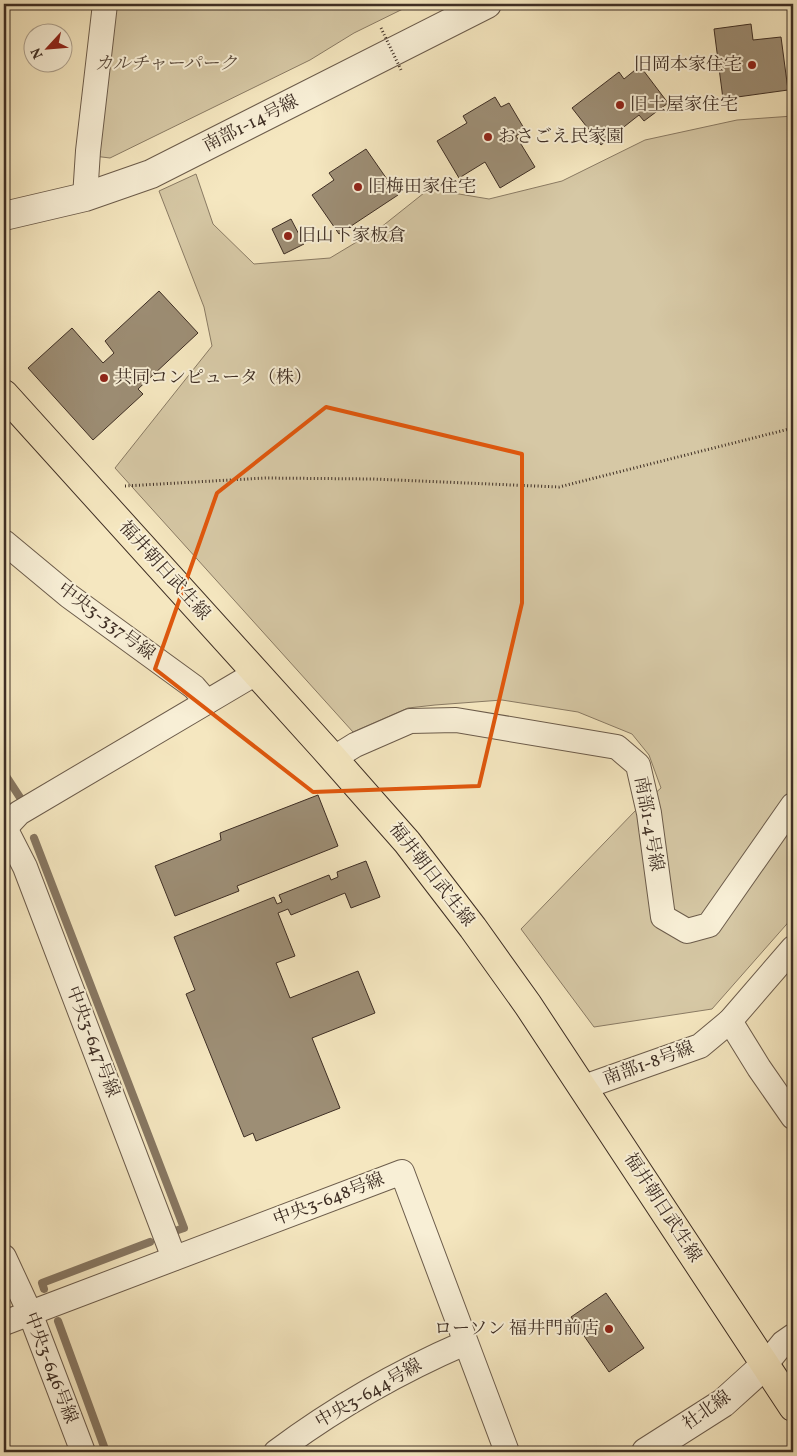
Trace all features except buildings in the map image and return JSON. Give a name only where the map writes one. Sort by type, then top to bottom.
[{"type":"main road","name":"福井朝日武生線","points":[[4,394],[334,758],[407,842],[473,928],[584,1087],[793,1407]]},
{"type":"street","points":[[84,196],[106,4]]},
{"type":"street","name":"南部1-14号線","points":[[4,216],[84,196],[151,174],[487,4]]},
{"type":"street","name":"中央3-337号線","points":[[4,542],[69,596],[194,687],[207,702]]},
{"type":"street","points":[[4,828],[19,813],[256,673]]},
{"type":"street","name":"南部1-4号線","points":[[334,758],[355,745],[410,721],[456,720],[617,746],[638,765],[649,813],[663,917],[687,931],[709,925],[793,805]]},
{"type":"street","name":"中央3-647号線","points":[[4,828],[25,867],[174,1258]]},
{"type":"street","name":"南部1-8号線","points":[[584,1087],[700,1046],[730,1021],[793,948]]},
{"type":"street","points":[[730,1021],[759,1068],[793,1117]]},
{"type":"street","name":"中央3-648号線","points":[[4,1323],[402,1172],[507,1452]]},
{"type":"street","name":"中央3-646号線","points":[[4,1257],[30,1313],[83,1452]]},
{"type":"street","points":[[765,1365],[783,1343],[793,1336]]},
{"type":"street","name":"中央3-644号線","points":[[276,1452],[315,1423],[375,1387],[466,1343]]},
{"type":"street","name":"社北線","points":[[646,1452],[723,1403],[765,1365]]},
{"type":"path","points":[[381,28],[402,72]]},
{"type":"path","points":[[122,486],[274,478],[373,479],[558,487],[793,428]]},
{"type":"highlighted area","points":[[326,407],[522,454],[522,603],[479,786],[313,792],[155,669],[217,493]]},
{"type":"green space","name":"カルチャーパーク","points":[[113,4],[413,4],[354,33],[310,60],[110,158],[94,156]]},
{"type":"green space","points":[[793,116],[793,917],[712,1009],[594,1027],[521,929],[636,810],[661,788],[649,755],[632,734],[578,712],[502,700],[408,708],[353,732],[115,468],[212,346],[204,307],[159,191],[196,174],[213,224],[254,264],[330,258],[380,228],[429,189],[489,199],[562,181],[645,140],[737,120]]},
{"type":"waterway","points":[[4,773],[21,799]]},
{"type":"waterway","points":[[34,838],[184,1228],[178,1230]]},
{"type":"waterway","points":[[44,1289],[42,1283],[150,1242]]},
{"type":"waterway","points":[[58,1321],[106,1452]]},
{"type":"place","name":"旧岡本家住宅","points":[[752,65]]},
{"type":"place","name":"旧土屋家住宅","points":[[620,105]]},
{"type":"place","name":"おさごえ民家園","points":[[488,137]]},
{"type":"place","name":"旧梅田家住宅","points":[[358,187]]},
{"type":"place","name":"旧山下家板倉","points":[[288,236]]},
{"type":"place","name":"共同コンピュータ（株）","points":[[104,378]]},
{"type":"place","name":"ローソン 福井門前店","points":[[609,1329]]}]
